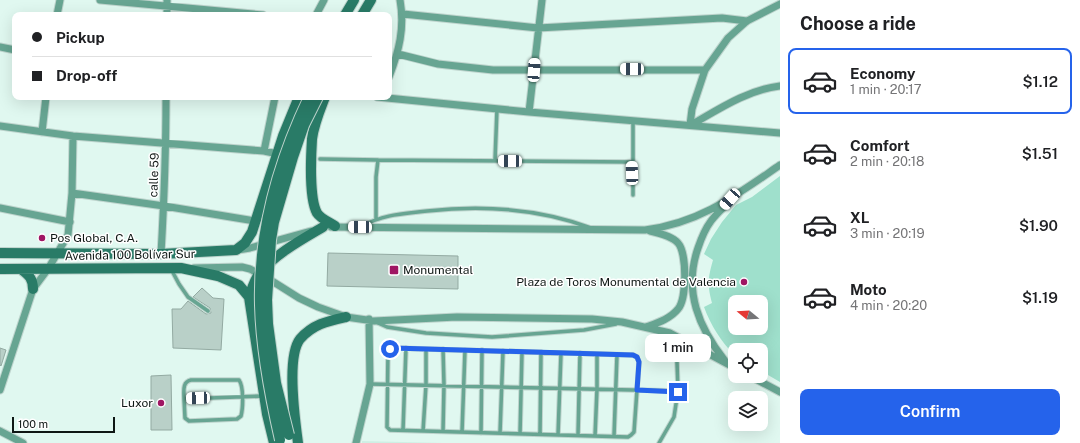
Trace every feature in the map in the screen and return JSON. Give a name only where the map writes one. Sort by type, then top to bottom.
[{"type":"main road","points":[[347,12],[354,0]]},
{"type":"main road","points":[[354,12],[360,0]]},
{"type":"main road","points":[[364,12],[371,0]]},
{"type":"main road","points":[[236,250],[245,243],[252,232],[298,100]]},
{"type":"main road","points":[[283,441],[270,396],[262,336],[260,306],[262,257],[266,223],[285,155],[297,121],[308,100]]},
{"type":"main road","points":[[283,441],[268,324],[267,300],[271,248],[274,222],[293,157],[304,126],[317,100]]},
{"type":"main road","points":[[324,100],[312,138],[311,180],[314,204],[318,213],[334,226]]},
{"type":"main road","points":[[283,441],[264,396],[249,297],[260,274],[273,260],[301,240],[323,227]]},
{"type":"main road","name":"Avenida 100 Bolívar Sur","points":[[0,253],[161,254],[236,250]]},
{"type":"main road","points":[[181,268],[218,276],[239,285],[249,297]]},
{"type":"main road","name":"Avenida 100 Bolívar Sur","points":[[0,269],[181,268]]},
{"type":"main road","points":[[22,270],[32,279],[33,289]]},
{"type":"main road","points":[[298,443],[292,390],[293,360],[299,341],[307,332],[322,323],[346,317]]},
{"type":"street","points":[[58,12],[60,0]]},
{"type":"street","points":[[100,0],[167,3],[238,12]]},
{"type":"street","points":[[318,12],[324,0]]},
{"type":"street","points":[[392,69],[398,54],[402,26],[403,14],[400,0]]},
{"type":"street","points":[[529,112],[542,0]]},
{"type":"street","points":[[690,125],[692,108],[705,70],[728,38],[747,21],[780,4]]},
{"type":"street","points":[[403,14],[538,28],[722,18],[747,21]]},
{"type":"street","points":[[0,47],[12,49]]},
{"type":"street","points":[[398,54],[438,64],[493,70],[705,70]]},
{"type":"street","points":[[690,125],[737,99],[780,86]]},
{"type":"street","points":[[392,98],[529,112],[780,133]]},
{"type":"street","points":[[42,132],[46,100]]},
{"type":"street","name":"calle 59","points":[[161,254],[164,206],[166,100]]},
{"type":"street","points":[[264,151],[274,100]]},
{"type":"street","points":[[0,126],[73,136],[264,151],[278,154]]},
{"type":"street","points":[[0,390],[33,289],[48,269],[68,235],[72,194],[73,136]]},
{"type":"street","points":[[236,250],[250,248],[323,227],[334,226],[597,230],[645,230],[665,228],[699,216],[730,199],[780,165]]},
{"type":"street","points":[[72,194],[164,206],[255,221]]},
{"type":"street","points":[[728,364],[714,348],[697,314],[692,294],[692,277],[694,260],[701,239],[711,221],[730,199]]},
{"type":"street","points":[[0,208],[70,222]]},
{"type":"street","points":[[645,230],[669,237],[678,242],[682,249],[684,292],[682,303],[677,310],[666,319],[646,328]]},
{"type":"street","name":"Avenida 100 Bolívar Sur","points":[[181,268],[242,267],[260,274],[299,298],[318,307],[346,317],[371,320],[457,317],[592,319],[622,322],[670,333],[728,364]]},
{"type":"street","points":[[356,443],[370,384],[371,320]]},
{"type":"street","points":[[763,383],[780,392]]},
{"type":"street","points":[[0,432],[23,443]]},
{"type":"lane","points":[[495,160],[497,109]]},
{"type":"lane","points":[[632,120],[633,195]]},
{"type":"lane","points":[[320,159],[632,162]]},
{"type":"lane","points":[[376,219],[376,178],[378,160]]},
{"type":"lane","points":[[360,227],[376,219],[397,214],[453,208],[507,209],[556,217],[597,230]]},
{"type":"lane","points":[[170,268],[188,296],[208,311]]},
{"type":"lane","points":[[371,320],[387,327],[426,333],[492,337],[584,330],[622,322]]},
{"type":"lane","points":[[659,443],[674,417],[678,392],[677,362],[670,333]]},
{"type":"lane","points":[[393,348],[426,349],[633,355],[637,357],[639,362],[634,432],[628,436],[596,436],[388,429],[388,351],[393,348]]},
{"type":"lane","points":[[403,430],[406,348]]},
{"type":"lane","points":[[423,431],[426,385],[426,349]]},
{"type":"lane","points":[[443,431],[444,349]]},
{"type":"lane","points":[[462,432],[465,350]]},
{"type":"lane","points":[[481,432],[482,350]]},
{"type":"lane","points":[[500,433],[503,351]]},
{"type":"lane","points":[[520,434],[522,352]]},
{"type":"lane","points":[[540,434],[541,352]]},
{"type":"lane","points":[[558,434],[561,353]]},
{"type":"lane","points":[[578,435],[580,354]]},
{"type":"lane","points":[[596,436],[597,354]]},
{"type":"lane","points":[[614,436],[617,355]]},
{"type":"lane","points":[[239,380],[242,384],[242,397],[241,416],[237,419],[189,421],[185,418],[184,384],[186,381],[239,380]]},
{"type":"lane","points":[[370,384],[578,388],[678,392]]},
{"type":"lane","points":[[184,399],[264,396]]},
{"type":"shaded area","points":[[362,441],[443,443],[362,443]]},
{"type":"green space","name":"Plaza de Toros Monumental de Valencia","points":[[780,176],[780,382],[768,375],[768,343],[728,343],[728,348],[710,321],[704,307],[712,303],[709,291],[709,281],[713,260],[704,254],[711,239],[722,222],[736,205],[752,197]]},
{"type":"building","points":[[328,253],[458,256],[458,289],[327,286]]},
{"type":"building","points":[[202,288],[213,298],[224,299],[221,350],[173,348],[172,309],[181,309],[188,301],[206,314],[211,313],[210,308],[193,297]]},
{"type":"building","points":[[0,348],[6,350],[1,366],[0,365]]},
{"type":"building","name":"Luxor","points":[[171,375],[172,430],[151,430],[151,376]]},
{"type":"place","name":"Pos Global, C.A.","points":[[42,238]]},
{"type":"place","name":"Monumental","points":[[394,270]]},
{"type":"place","name":"Plaza de Toros Monumental de Valencia","points":[[744,282]]},
{"type":"place","name":"Luxor","points":[[161,403]]},
{"type":"route","points":[[390,349],[633,355],[637,357],[639,362],[637,390],[678,392]]}]
